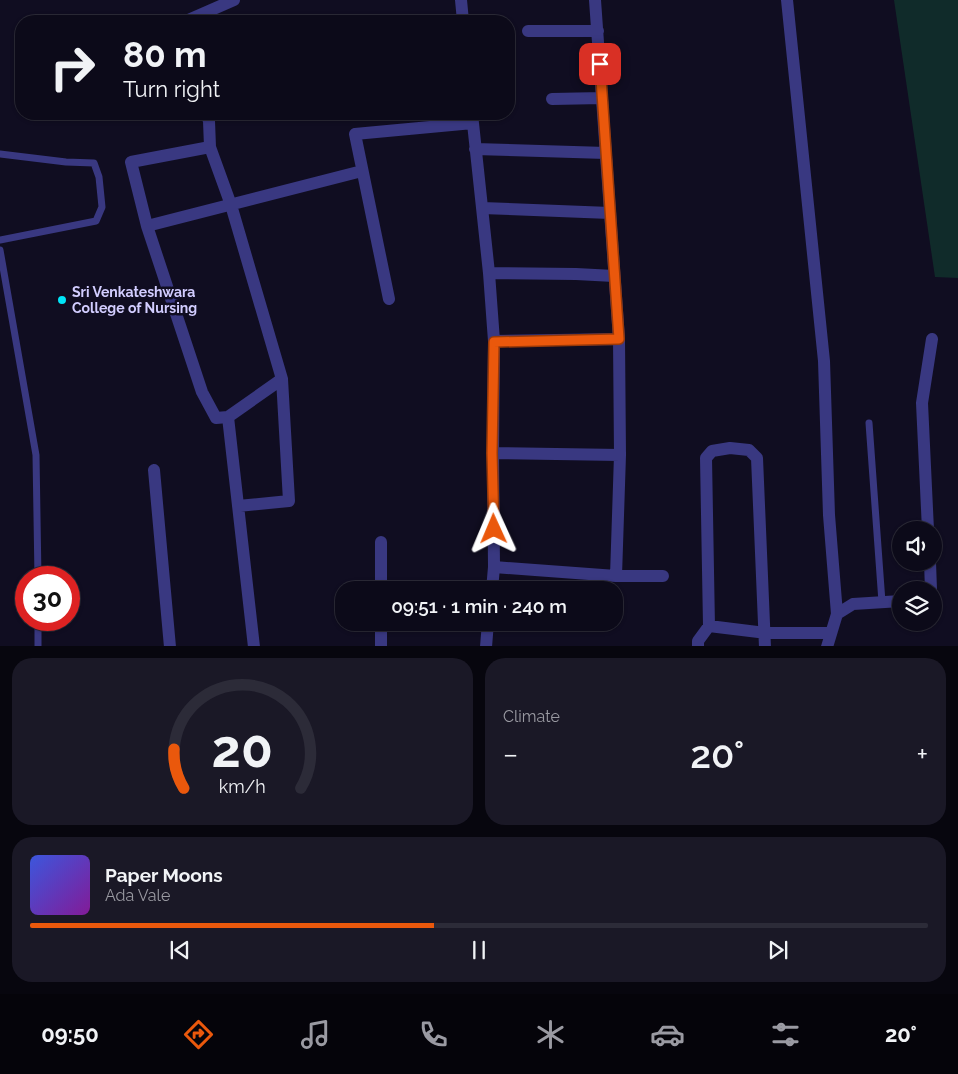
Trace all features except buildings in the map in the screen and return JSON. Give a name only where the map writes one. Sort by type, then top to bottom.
[{"type":"street","points":[[200,15],[234,0]]},
{"type":"street","points":[[461,0],[462,15]]},
{"type":"street","points":[[596,0],[619,339],[620,455],[616,576]]},
{"type":"street","points":[[787,0],[824,361],[829,515],[837,614],[827,646]]},
{"type":"street","points":[[528,31],[598,31]]},
{"type":"street","points":[[552,99],[602,98]]},
{"type":"street","points":[[208,120],[210,147],[231,205],[282,379],[289,501],[238,506]]},
{"type":"street","points":[[390,299],[355,134],[457,120]]},
{"type":"street","points":[[472,120],[489,274],[494,342],[493,581]]},
{"type":"street","points":[[210,147],[131,162],[147,226],[202,392],[216,418],[228,417],[282,379]]},
{"type":"street","points":[[475,149],[606,153]]},
{"type":"street","points":[[147,226],[362,171]]},
{"type":"street","points":[[482,208],[610,213]]},
{"type":"street","points":[[489,274],[614,276]]},
{"type":"street","points":[[494,342],[619,339]]},
{"type":"street","points":[[928,521],[922,403],[932,339]]},
{"type":"street","points":[[228,417],[254,646]]},
{"type":"street","points":[[698,646],[698,641],[709,626],[706,458],[712,450],[730,448],[749,450],[757,458],[766,646]]},
{"type":"street","points":[[492,453],[620,455]]},
{"type":"street","points":[[154,470],[170,646]]},
{"type":"street","points":[[381,542],[381,581]]},
{"type":"street","points":[[494,567],[616,576],[663,576]]},
{"type":"street","points":[[837,614],[853,604],[892,601]]},
{"type":"street","points":[[709,626],[766,633],[831,633]]},
{"type":"street","points":[[381,631],[381,646]]},
{"type":"street","points":[[486,646],[487,631]]},
{"type":"lane","points":[[0,154],[66,162],[94,163],[99,177],[102,207],[96,221],[0,240]]},
{"type":"lane","points":[[0,250],[36,455],[38,566]]},
{"type":"lane","points":[[869,423],[882,602]]},
{"type":"lane","points":[[38,631],[38,646]]},
{"type":"green space","points":[[894,0],[958,0],[958,278],[935,277]]},
{"type":"place","name":"Sri Venkateshwara College of Nursing","points":[[62,300]]},
{"type":"route","points":[[494,529],[492,453],[494,342],[619,339],[600,64]]}]
